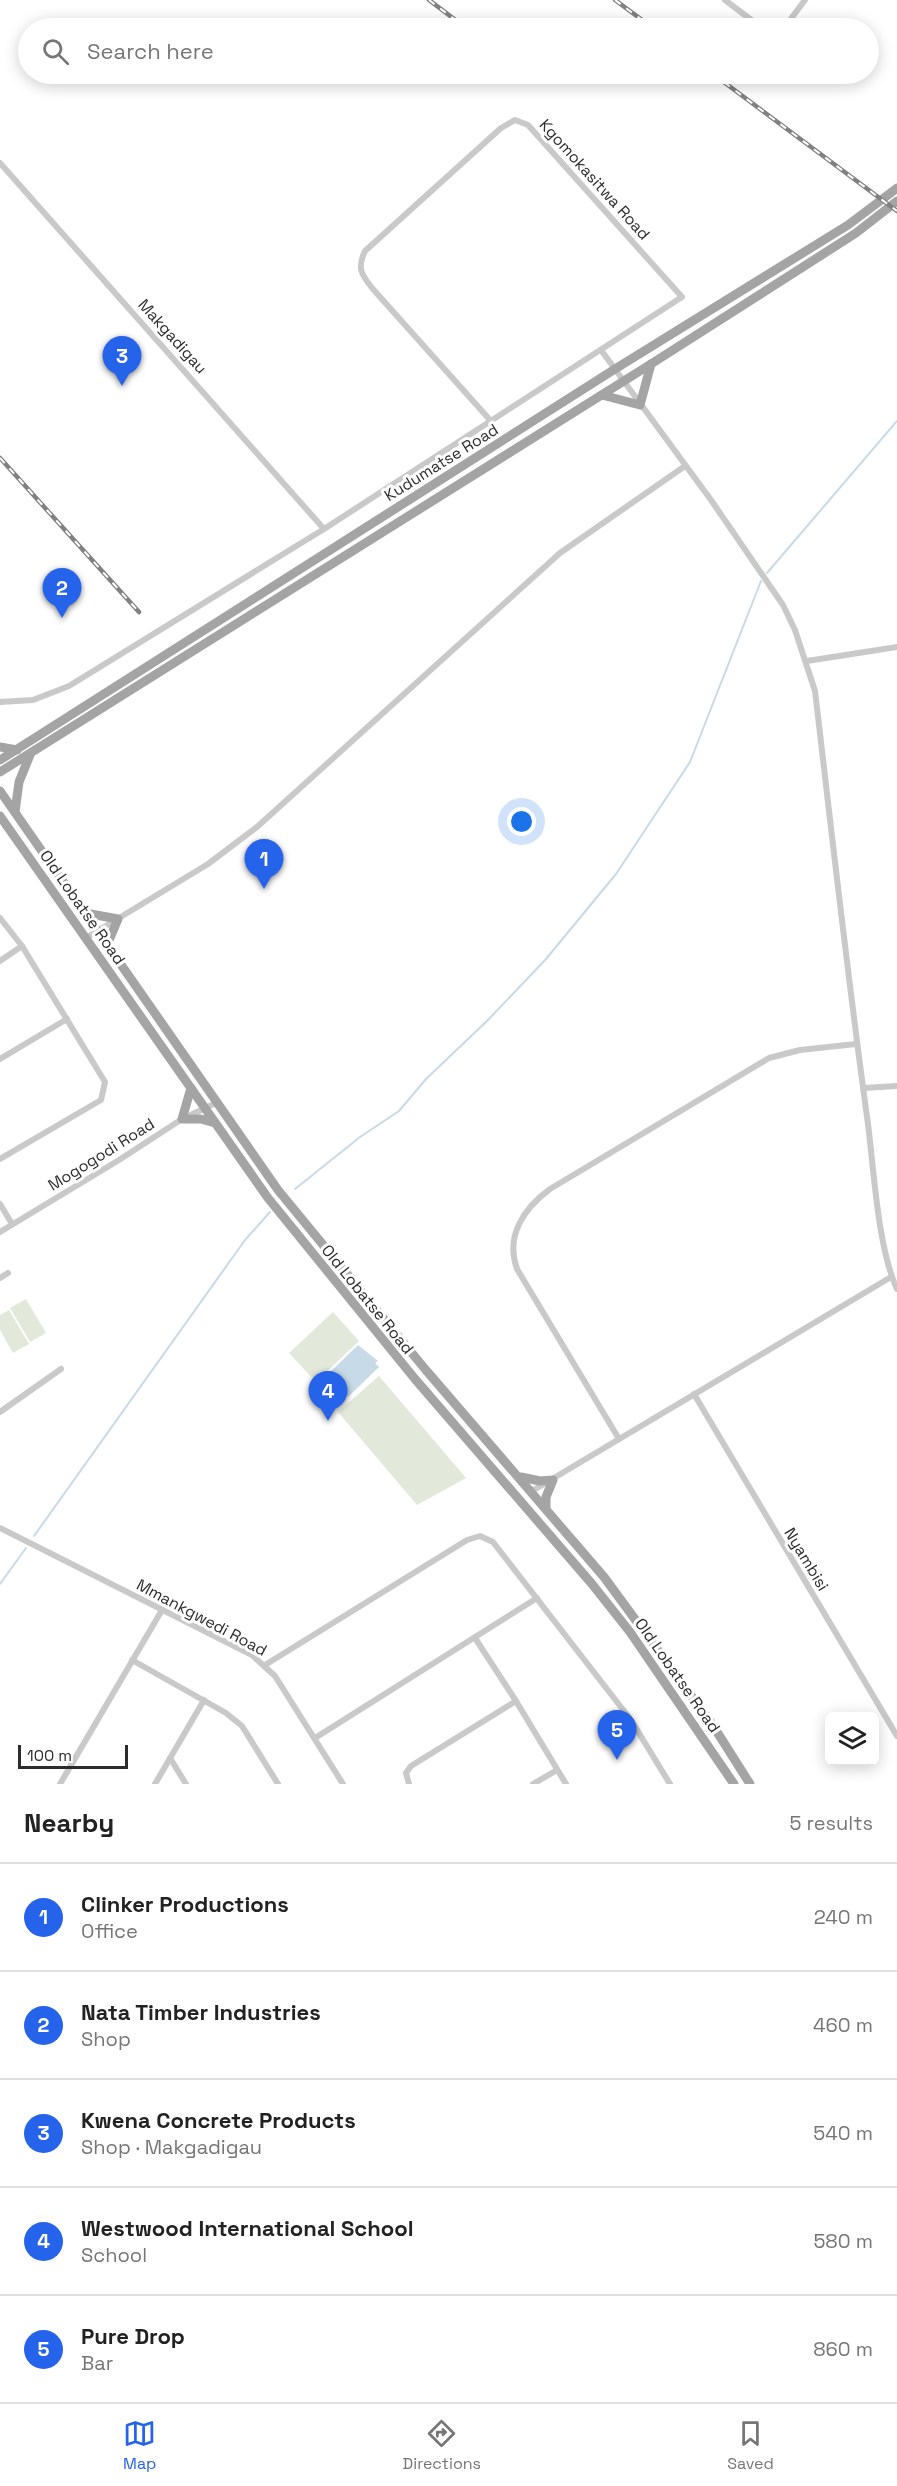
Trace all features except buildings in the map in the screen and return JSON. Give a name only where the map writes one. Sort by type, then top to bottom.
[{"type":"main road","name":"Kudumatse Road","points":[[0,760],[615,369],[848,225],[897,188]]},
{"type":"main road","name":"Kudumatse Road","points":[[0,772],[624,382],[856,234],[897,201]]},
{"type":"main road","points":[[602,395],[640,405],[651,364]]},
{"type":"main road","points":[[0,747],[16,750]]},
{"type":"main road","points":[[15,812],[19,782],[30,755]]},
{"type":"main road","name":"Old Lobatse Road","points":[[0,791],[278,1190],[330,1256],[532,1491],[643,1626],[712,1724],[750,1784]]},
{"type":"main road","name":"Old Lobatse Road","points":[[1,819],[268,1198],[415,1379],[508,1485],[630,1632],[734,1784]]},
{"type":"main road","points":[[85,913],[118,919],[107,945]]},
{"type":"main road","points":[[191,1088],[182,1119],[201,1119],[216,1123]]},
{"type":"main road","points":[[519,1476],[540,1481],[553,1480],[546,1497],[546,1508]]},
{"type":"main road","points":[[508,1485],[532,1491],[527,1508]]},
{"type":"street","points":[[725,0],[749,18]]},
{"type":"street","points":[[792,18],[805,0]]},
{"type":"street","name":"Kgomokasitwa Road","points":[[515,120],[528,125],[682,297],[601,350],[490,420],[372,288],[361,274],[359,263],[365,251],[501,128],[515,120]]},
{"type":"street","name":"Makgadigau","points":[[0,163],[324,529]]},
{"type":"street","points":[[601,350],[767,580],[795,630],[807,661],[815,691],[856,1044],[891,1277],[897,1289]]},
{"type":"street","points":[[0,702],[33,700],[69,686],[324,529],[490,420]]},
{"type":"street","points":[[86,938],[208,864],[257,827],[560,553],[685,466]]},
{"type":"street","points":[[807,661],[897,647]]},
{"type":"street","points":[[0,918],[22,946],[105,1082],[101,1100],[76,1117],[0,1159]]},
{"type":"street","points":[[0,961],[22,946]]},
{"type":"street","points":[[0,1059],[67,1019]]},
{"type":"street","points":[[619,1439],[517,1269],[514,1249],[521,1217],[533,1202],[550,1189],[769,1058],[800,1050],[856,1044]]},
{"type":"street","points":[[863,1088],[897,1086]]},
{"type":"street","name":"Mogogodi Road","points":[[0,1232],[120,1160],[182,1119],[216,1103]]},
{"type":"street","points":[[0,1204],[12,1224]]},
{"type":"street","points":[[0,1278],[8,1273]]},
{"type":"street","points":[[532,1491],[891,1277]]},
{"type":"street","points":[[0,1411],[61,1369]]},
{"type":"street","name":"Nyambisi","points":[[694,1394],[897,1736]]},
{"type":"street","name":"Mmankgwedi Road","points":[[0,1528],[225,1641],[265,1665],[343,1784]]},
{"type":"street","points":[[265,1665],[467,1540],[480,1536],[493,1542],[632,1720],[669,1784]]},
{"type":"street","points":[[315,1738],[537,1598]]},
{"type":"street","points":[[60,1784],[162,1610]]},
{"type":"street","points":[[475,1638],[566,1784]]},
{"type":"street","points":[[132,1660],[204,1700],[243,1726],[278,1784]]},
{"type":"street","points":[[155,1784],[204,1700]]},
{"type":"street","points":[[409,1784],[406,1773],[411,1766],[516,1701]]},
{"type":"street","points":[[170,1758],[186,1784]]},
{"type":"street","points":[[533,1784],[556,1770]]},
{"type":"shaded area","points":[[26,1299],[46,1333],[30,1342],[10,1308]]},
{"type":"shaded area","points":[[9,1310],[29,1344],[13,1353],[0,1330],[0,1315]]},
{"type":"shaded area","points":[[333,1312],[359,1341],[316,1382],[289,1353]]},
{"type":"shaded area","points":[[379,1376],[466,1478],[417,1505],[338,1412]]},
{"type":"water","points":[[358,1345],[378,1361],[375,1363],[379,1367],[348,1397],[327,1375]]},
{"type":"waterway","points":[[767,573],[897,421]]},
{"type":"waterway","points":[[295,1189],[360,1137],[399,1111],[426,1079],[487,1021],[546,959],[616,874],[690,762],[761,581]]},
{"type":"waterway","points":[[34,1536],[245,1240],[270,1212]]},
{"type":"waterway","points":[[0,1584],[26,1548]]},
{"type":"railway","points":[[429,0],[453,18]]},
{"type":"railway","points":[[615,0],[639,18]]},
{"type":"railway","points":[[726,84],[897,211]]},
{"type":"railway","points":[[0,458],[139,612]]},
{"type":"place","name":"Kwena Concrete Products","points":[[122,386]]},
{"type":"place","name":"Nata Timber Industries","points":[[62,618]]},
{"type":"place","name":"Clinker Productions","points":[[264,889]]},
{"type":"place","name":"Westwood International School","points":[[328,1421]]},
{"type":"place","name":"Pure Drop","points":[[617,1760]]}]
